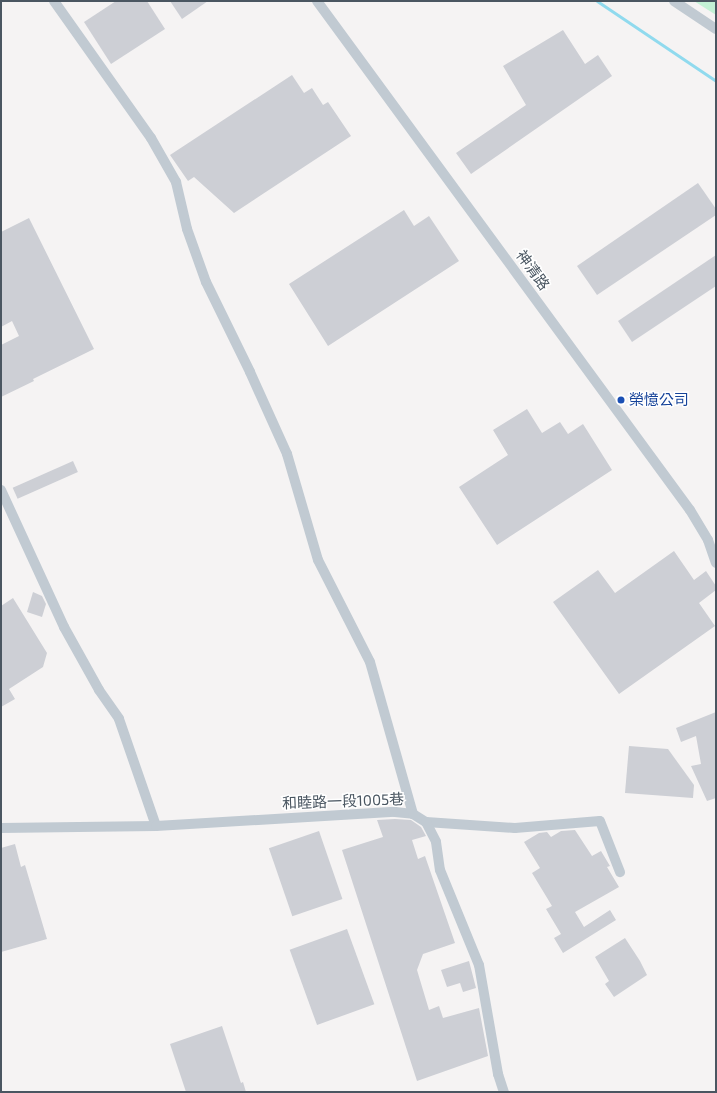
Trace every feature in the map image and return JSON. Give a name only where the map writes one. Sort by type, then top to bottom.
[{"type":"street","points":[[54,1],[151,138],[176,182],[188,229],[206,282],[250,372],[287,454],[299,500],[318,560],[370,662],[413,814]]},
{"type":"street","name":"神清路","points":[[317,1],[690,510],[708,540],[716,563]]},
{"type":"street","points":[[674,1],[716,29]]},
{"type":"street","points":[[1,490],[64,627],[99,690],[119,719],[156,826]]},
{"type":"street","name":"和睦路一段1005巷","points":[[1,828],[156,826],[395,812],[413,814],[426,822]]},
{"type":"street","points":[[426,822],[515,828],[600,821],[620,872]]},
{"type":"street","points":[[426,822],[436,842],[440,870],[479,965],[498,1074],[504,1092]]},
{"type":"green space","points":[[694,1],[716,1],[716,15]]},
{"type":"building","points":[[116,1],[147,1],[165,29],[111,64],[84,22]]},
{"type":"building","points":[[170,1],[208,1],[182,19]]},
{"type":"building","points":[[563,30],[585,64],[598,55],[612,76],[471,174],[456,153],[526,105],[503,66]]},
{"type":"building","points":[[292,75],[304,93],[312,88],[323,105],[328,102],[351,136],[234,213],[194,177],[188,181],[170,155]]},
{"type":"building","points":[[698,183],[716,209],[716,215],[597,295],[577,266]]},
{"type":"building","points":[[404,210],[414,226],[429,216],[459,261],[328,346],[289,284]]},
{"type":"building","points":[[29,218],[94,349],[33,379],[34,381],[1,397],[1,345],[19,336],[12,321],[1,327],[1,232]]},
{"type":"building","points":[[716,255],[716,286],[632,342],[618,321]]},
{"type":"building","points":[[527,409],[542,433],[560,422],[568,434],[583,424],[612,470],[497,545],[459,487],[508,455],[493,430]]},
{"type":"building","points":[[73,461],[78,472],[18,499],[13,488]]},
{"type":"building","points":[[674,551],[694,580],[706,571],[716,586],[716,590],[699,603],[715,626],[619,694],[553,602],[598,570],[615,593]]},
{"type":"building","points":[[33,592],[42,596],[46,604],[42,617],[27,612]]},
{"type":"building","points":[[13,598],[47,653],[43,667],[9,689],[15,699],[1,707],[1,606]]},
{"type":"building","points":[[716,712],[716,798],[707,801],[691,766],[701,764],[696,736],[681,742],[676,728]]},
{"type":"building","points":[[629,746],[668,749],[694,785],[693,798],[625,793]]},
{"type":"building","points":[[377,820],[411,820],[421,827],[426,836],[412,840],[418,859],[425,856],[455,943],[423,954],[417,970],[429,1010],[439,1006],[443,1018],[479,1008],[488,1056],[417,1081],[342,850],[383,837]]},
{"type":"building","points":[[575,830],[592,856],[601,851],[610,866],[607,867],[619,887],[575,912],[584,927],[610,910],[616,920],[563,953],[554,938],[561,934],[546,909],[552,906],[532,873],[540,868],[524,842],[539,833],[547,832],[551,837],[561,831]]},
{"type":"building","points":[[319,831],[342,899],[292,916],[269,848]]},
{"type":"building","points":[[15,844],[21,867],[25,865],[47,939],[1,952],[1,848]]},
{"type":"building","points":[[347,929],[374,1004],[317,1025],[290,950]]},
{"type":"building","points":[[625,938],[647,975],[614,997],[605,984],[609,981],[595,957]]},
{"type":"building","points":[[469,961],[476,988],[463,992],[460,983],[447,987],[441,970]]},
{"type":"building","points":[[222,1026],[241,1083],[243,1082],[246,1092],[186,1092],[170,1044]]},
{"type":"waterway","points":[[597,1],[716,81]]},
{"type":"place","name":"榮憶公司","points":[[621,400]]}]
